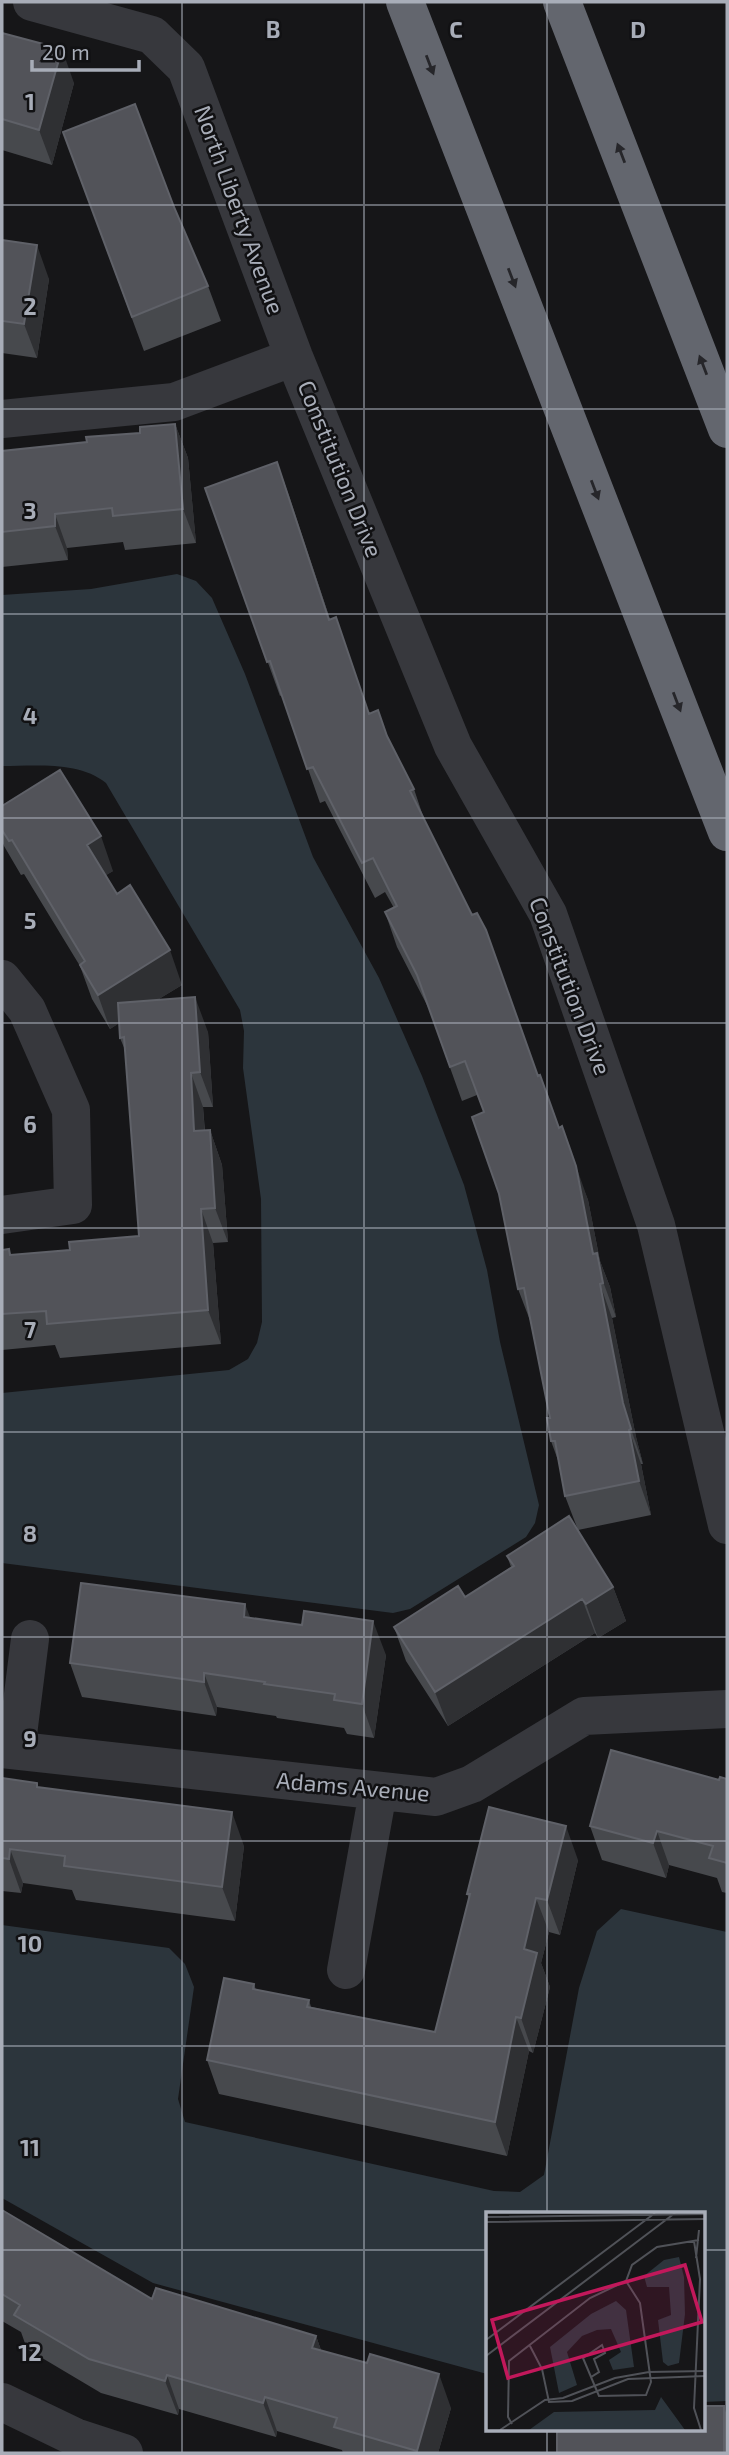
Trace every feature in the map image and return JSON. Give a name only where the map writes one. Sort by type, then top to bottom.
[{"type":"highway","points":[[405,2],[727,832]]},
{"type":"highway","points":[[562,2],[727,429]]},
{"type":"street","name":"North Liberty Avenue","points":[[32,2],[152,36],[186,68],[294,357]]},
{"type":"street","points":[[2,419],[174,402],[294,357]]},
{"type":"street","name":"Constitution Drive","points":[[294,357],[453,746],[548,914],[656,1225],[727,1525]]},
{"type":"street","points":[[2,979],[27,1010],[71,1110],[73,1205],[2,1214]]},
{"type":"street","points":[[9,1749],[30,1639]]},
{"type":"street","name":"Adams Avenue","points":[[9,1749],[436,1797],[472,1784],[584,1716],[727,1709]]},
{"type":"street","points":[[346,1970],[378,1792]]},
{"type":"street","points":[[2,2402],[73,2445],[124,2453]]},
{"type":"shaded area","points":[[177,574],[196,581],[212,598],[245,674],[313,857],[379,978],[422,1076],[464,1185],[487,1270],[500,1342],[539,1505],[535,1523],[526,1537],[410,1609],[393,1613],[2,1563],[2,1393],[229,1370],[248,1359],[257,1343],[262,1322],[261,1199],[243,1068],[244,1031],[240,1010],[106,783],[83,771],[70,768],[2,766],[2,595],[91,589]]},
{"type":"shaded area","points":[[621,1909],[727,1932],[727,2401],[704,2402],[704,2212],[486,2212],[486,2374],[153,2283],[2,2198],[2,1925],[169,1948],[185,1964],[194,1987],[178,2099],[185,2122],[494,2191],[520,2192],[544,2175],[579,1988],[597,1931]]},
{"type":"building","points":[[2,33],[62,49],[39,130],[2,119]]},
{"type":"building","points":[[135,104],[174,207],[208,286],[132,317],[63,132]]},
{"type":"building","points":[[2,240],[37,245],[24,324],[2,321]]},
{"type":"building","points":[[175,424],[183,509],[113,516],[112,508],[55,514],[55,526],[2,532],[2,451],[87,442],[86,437],[140,433],[140,427]]},
{"type":"building","points":[[277,462],[329,620],[336,617],[369,714],[378,710],[387,736],[414,789],[410,791],[472,915],[477,913],[486,930],[538,1076],[540,1075],[559,1128],[562,1126],[576,1166],[593,1254],[597,1253],[603,1283],[600,1284],[623,1403],[631,1429],[629,1430],[639,1481],[565,1496],[555,1441],[551,1441],[547,1418],[550,1418],[524,1288],[518,1289],[499,1194],[472,1117],[484,1112],[465,1061],[450,1067],[417,975],[385,912],[397,906],[373,858],[362,863],[313,767],[307,769],[205,488]]},
{"type":"building","points":[[60,770],[101,836],[87,845],[117,894],[130,885],[170,950],[98,995],[80,965],[85,961],[12,840],[9,841],[2,830],[2,806]]},
{"type":"building","points":[[195,997],[200,1072],[191,1073],[194,1131],[210,1130],[215,1208],[201,1209],[208,1310],[47,1324],[46,1311],[2,1314],[2,1250],[9,1249],[10,1255],[70,1250],[69,1242],[139,1236],[124,1037],[120,1038],[118,1003]]},
{"type":"building","points":[[569,1516],[613,1587],[586,1604],[582,1599],[435,1692],[394,1627],[458,1586],[465,1597],[514,1566],[507,1556]]},
{"type":"building","points":[[81,1583],[245,1604],[244,1617],[302,1625],[304,1611],[373,1621],[362,1704],[334,1700],[335,1694],[204,1673],[204,1682],[70,1663]]},
{"type":"building","points":[[611,1750],[719,1780],[720,1777],[727,1779],[727,1863],[709,1858],[713,1846],[657,1831],[653,1843],[590,1826]]},
{"type":"building","points":[[2,1778],[37,1783],[37,1787],[232,1812],[222,1887],[64,1866],[65,1856],[10,1849],[9,1859],[2,1858]]},
{"type":"building","points":[[489,1807],[566,1826],[547,1900],[536,1898],[524,1949],[537,1953],[521,2018],[516,2017],[495,2122],[207,2060],[224,1978],[254,1984],[253,1989],[309,2000],[307,2007],[435,2032]]},
{"type":"building","points":[[2,2210],[152,2299],[156,2288],[316,2336],[312,2348],[367,2363],[370,2354],[439,2374],[417,2451],[334,2427],[337,2418],[265,2397],[263,2403],[167,2375],[165,2381],[89,2359],[14,2315],[20,2305],[2,2294]]},
{"type":"building","points":[[704,2406],[724,2406],[724,2453],[557,2453],[557,2430],[704,2430]]}]
